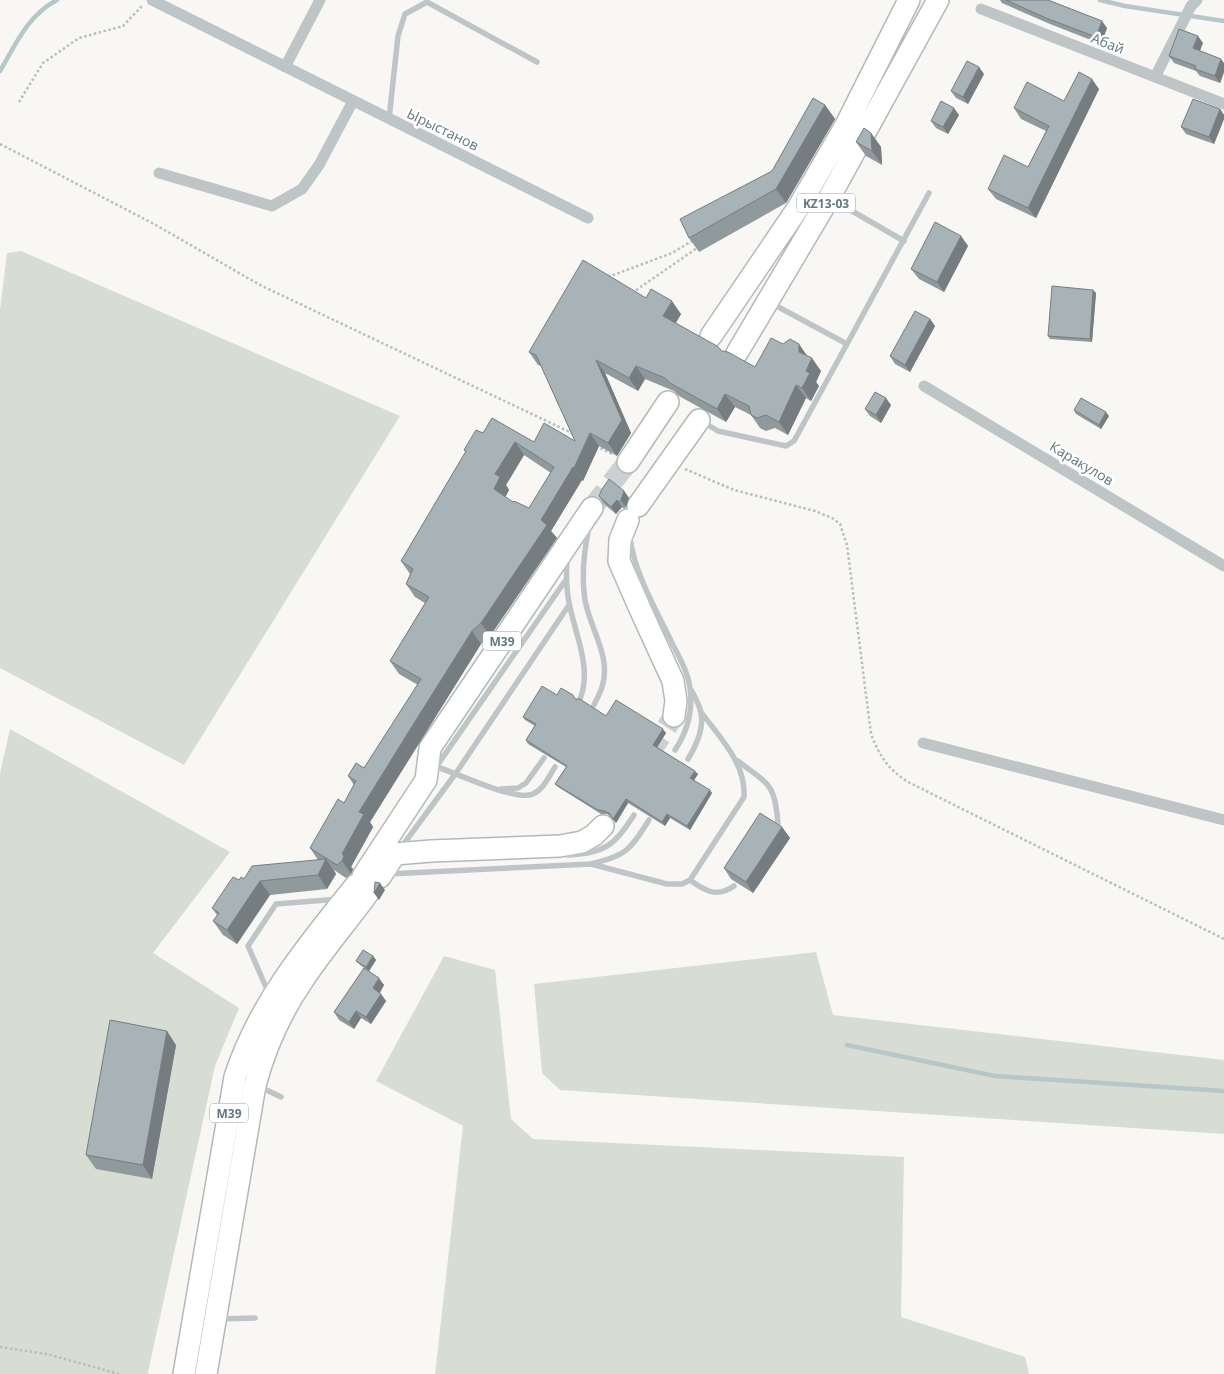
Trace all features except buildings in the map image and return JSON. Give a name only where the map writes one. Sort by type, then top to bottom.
[{"type":"highway","name":"KZ13-03","points":[[711,336],[798,208],[846,125],[909,0]]},
{"type":"highway","name":"KZ13-03","points":[[737,353],[829,198],[938,0]]},
{"type":"highway","points":[[889,40],[910,50]]},
{"type":"highway","points":[[628,462],[668,402]]},
{"type":"highway","points":[[674,716],[676,701],[673,681],[620,560],[620,540],[633,513],[699,420]]},
{"type":"highway","name":"M39","points":[[206,1374],[254,1084],[279,1021],[303,980],[365,885],[432,773],[430,748],[596,505]]},
{"type":"highway","points":[[395,854],[431,851],[505,853],[560,846],[582,842],[594,835],[603,826]]},
{"type":"highway","name":"M39","points":[[184,1374],[235,1077],[243,1050],[270,998],[365,885],[395,854]]},
{"type":"street","name":"Ырыстанов","points":[[152,0],[588,218]]},
{"type":"street","points":[[286,67],[320,0]]},
{"type":"street","points":[[1156,77],[1191,6],[1197,0]]},
{"type":"street","name":"Абай","points":[[981,9],[1224,104]]},
{"type":"street","points":[[159,173],[272,206],[302,189],[319,165],[353,101]]},
{"type":"street","name":"Каракулов","points":[[924,386],[1224,566]]},
{"type":"street","points":[[923,743],[1224,820]]},
{"type":"lane","points":[[389,119],[398,36],[405,14],[427,1],[537,62]]},
{"type":"lane","points":[[699,420],[718,431],[786,446],[794,441],[929,193]]},
{"type":"lane","points":[[829,198],[904,241]]},
{"type":"lane","points":[[767,301],[847,344]]},
{"type":"lane","points":[[594,705],[602,686],[604,662],[585,602],[583,555],[589,525],[596,505]]},
{"type":"lane","points":[[633,513],[630,537],[632,553],[683,666],[701,712],[736,759],[771,786],[776,801],[778,824]]},
{"type":"lane","points":[[568,545],[565,581],[584,667],[585,687],[580,699]]},
{"type":"lane","points":[[432,773],[565,581]]},
{"type":"lane","points":[[395,854],[456,773],[569,605]]},
{"type":"lane","points":[[675,750],[683,739],[689,720],[690,688]]},
{"type":"lane","points":[[688,759],[695,748],[701,726],[701,712]]},
{"type":"lane","points":[[498,790],[518,788],[526,783],[544,758]]},
{"type":"lane","points":[[591,864],[668,884],[682,884],[690,880],[744,797],[745,784],[736,759]]},
{"type":"lane","points":[[432,773],[456,773],[498,790],[522,796],[533,794],[542,788],[556,767]]},
{"type":"lane","points":[[562,855],[592,853],[610,845],[620,836],[634,815]]},
{"type":"lane","points":[[270,998],[248,946],[276,904],[365,885],[591,864],[616,858],[630,849],[649,820]]},
{"type":"lane","points":[[690,880],[705,891],[728,891],[734,886]]},
{"type":"lane","points":[[254,1084],[281,1097]]},
{"type":"lane","points":[[214,1320],[254,1318]]},
{"type":"path","points":[[20,102],[43,63],[79,38],[124,26],[147,0]]},
{"type":"path","points":[[0,144],[154,224],[260,285],[578,436]]},
{"type":"path","points":[[602,279],[672,253],[693,240]]},
{"type":"path","points":[[629,295],[697,248]]},
{"type":"path","points":[[568,437],[574,432]]},
{"type":"path","points":[[595,446],[628,462]]},
{"type":"path","points":[[670,462],[734,490],[815,511],[832,518],[840,524],[847,545],[871,734],[878,753],[892,772],[908,782],[1224,938]]},
{"type":"path","points":[[0,1347],[47,1354],[119,1374]]},
{"type":"shaded area","points":[[21,251],[400,416],[184,765],[0,668],[0,310],[7,253]]},
{"type":"shaded area","points":[[10,729],[230,852],[153,953],[239,1008],[215,1066],[149,1374],[0,1374],[0,773]]},
{"type":"shaded area","points":[[816,952],[833,1015],[1224,1060],[1224,1134],[560,1090],[542,1073],[534,984]]},
{"type":"shaded area","points":[[444,956],[495,970],[511,1119],[533,1139],[904,1157],[901,1317],[1025,1357],[1029,1374],[435,1374],[463,1126],[376,1081]]},
{"type":"waterway","points":[[0,71],[30,22],[47,6],[57,0]]},
{"type":"waterway","points":[[1100,0],[1125,6],[1224,21]]},
{"type":"waterway","points":[[847,1045],[995,1076],[1224,1091]]},
{"type":"tunnel","points":[[592,508],[628,462]]},
{"type":"tunnel","points":[[649,754],[674,716]]}]
